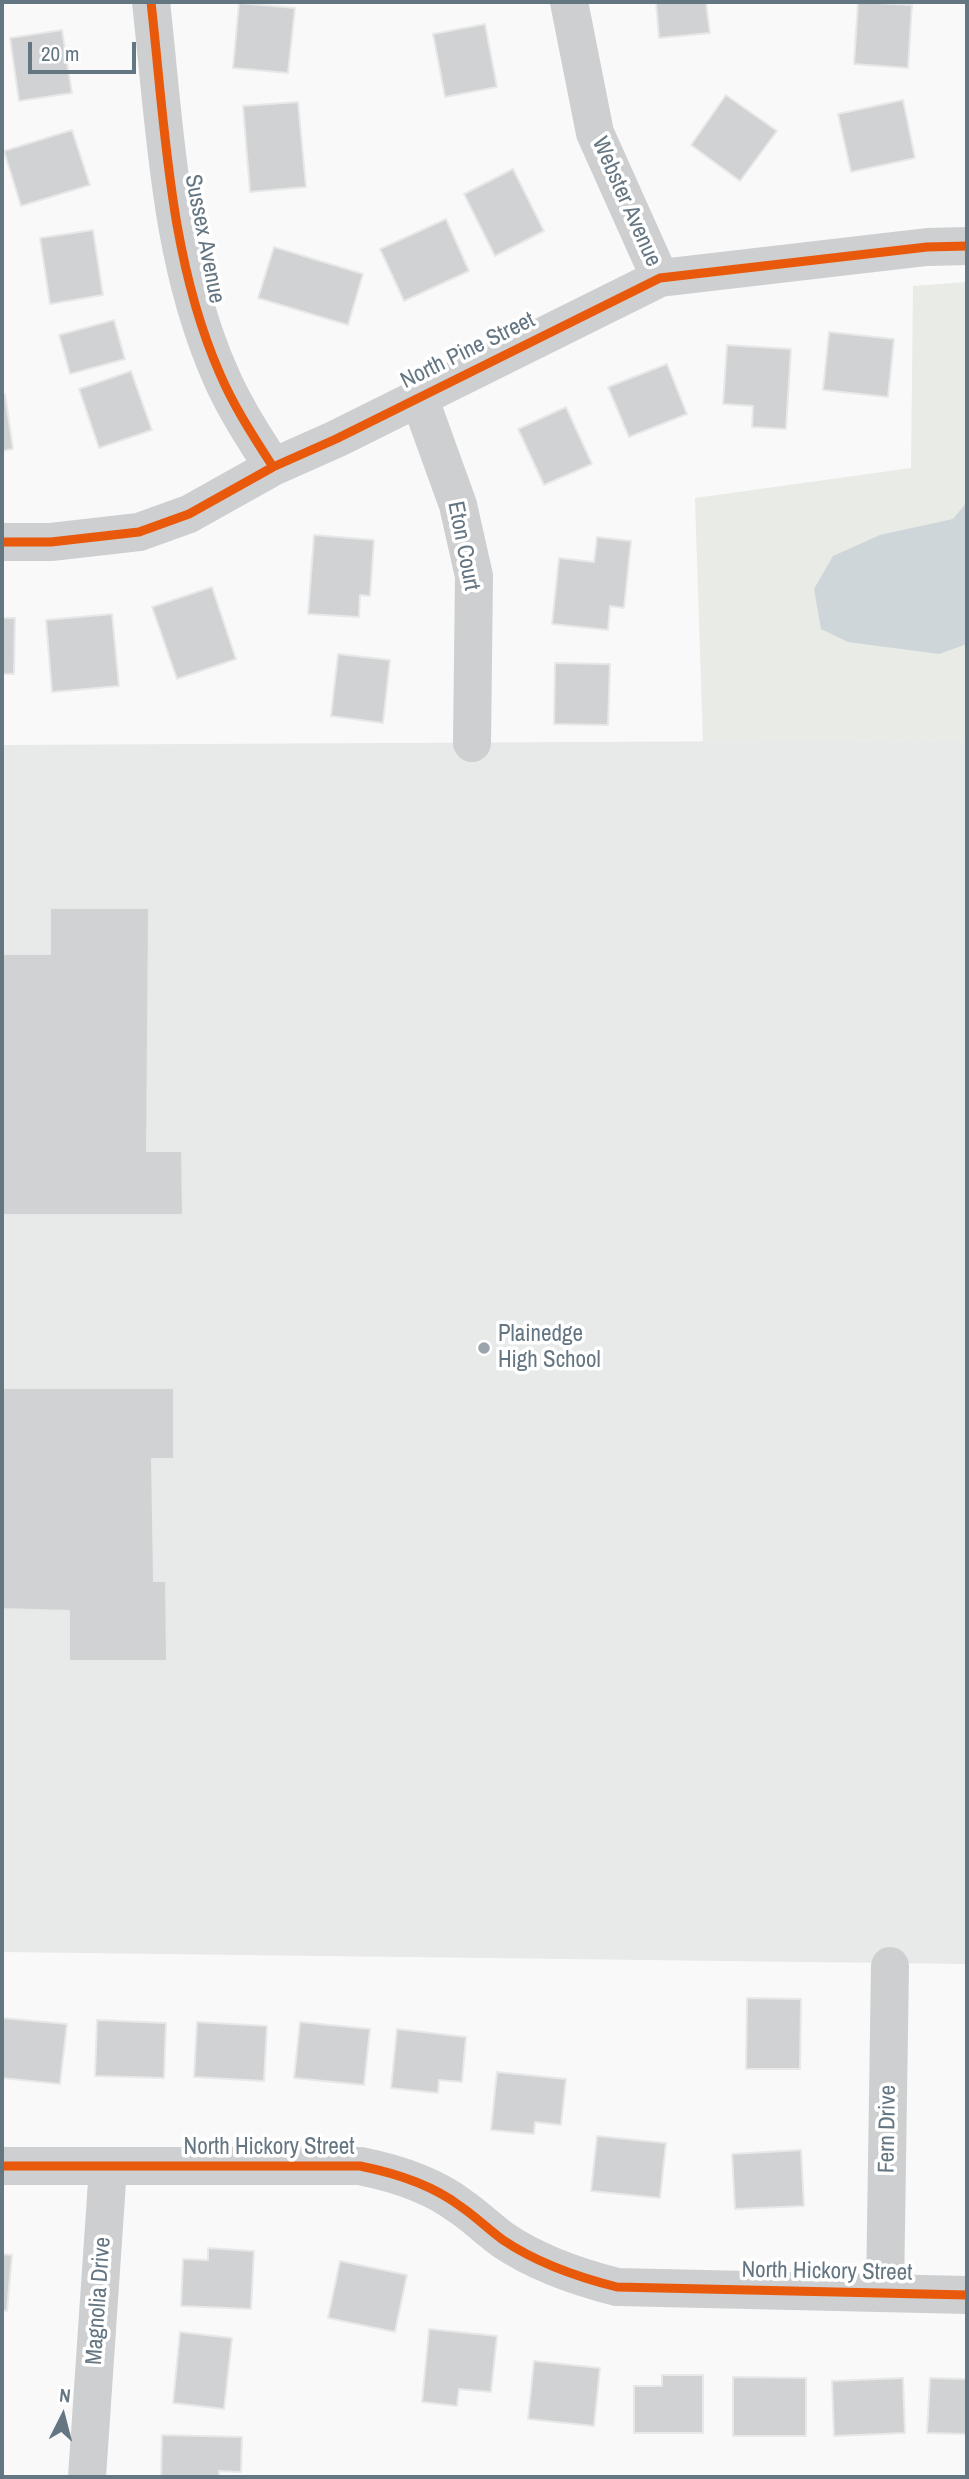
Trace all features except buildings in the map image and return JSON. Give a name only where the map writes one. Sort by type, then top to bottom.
[{"type":"street","name":"Sussex Avenue","points":[[151,2],[177,230],[202,326],[220,374],[273,467]]},
{"type":"street","name":"Webster Avenue","points":[[569,2],[594,133],[660,278]]},
{"type":"street","name":"North Pine Street","points":[[2,542],[51,542],[139,532],[189,514],[273,467],[336,439],[660,278],[927,247],[967,246]]},
{"type":"street","name":"Eton Court","points":[[419,397],[458,505],[474,576],[472,743]]},
{"type":"street","name":"Fern Drive","points":[[885,2292],[890,1966]]},
{"type":"street","name":"North Hickory Street","points":[[2,2166],[360,2166],[420,2183],[458,2204],[502,2239],[529,2256],[590,2280],[617,2287],[967,2295]]},
{"type":"street","name":"Magnolia Drive","points":[[87,2477],[108,2166]]},
{"type":"shaded area","points":[[967,282],[967,740],[703,742],[695,498],[911,468],[913,286]]},
{"type":"shaded area","points":[[967,502],[967,644],[939,654],[848,642],[821,629],[814,589],[833,556],[880,535],[953,519]]},
{"type":"shaded area","name":"Plainedge High School","points":[[967,740],[967,1964],[2,1952],[2,745]]},
{"type":"cycle path","points":[[151,2],[172,191],[190,284],[203,330],[220,374],[273,467]]},
{"type":"cycle path","points":[[2,542],[51,542],[139,532],[189,514],[273,467],[336,439],[660,278],[927,247],[967,246]]},
{"type":"cycle path","points":[[2,2166],[360,2166],[425,2186],[449,2198],[503,2240],[530,2256],[572,2274],[617,2287],[967,2295]]},
{"type":"place","name":"Plainedge High School","points":[[484,1348]]}]
